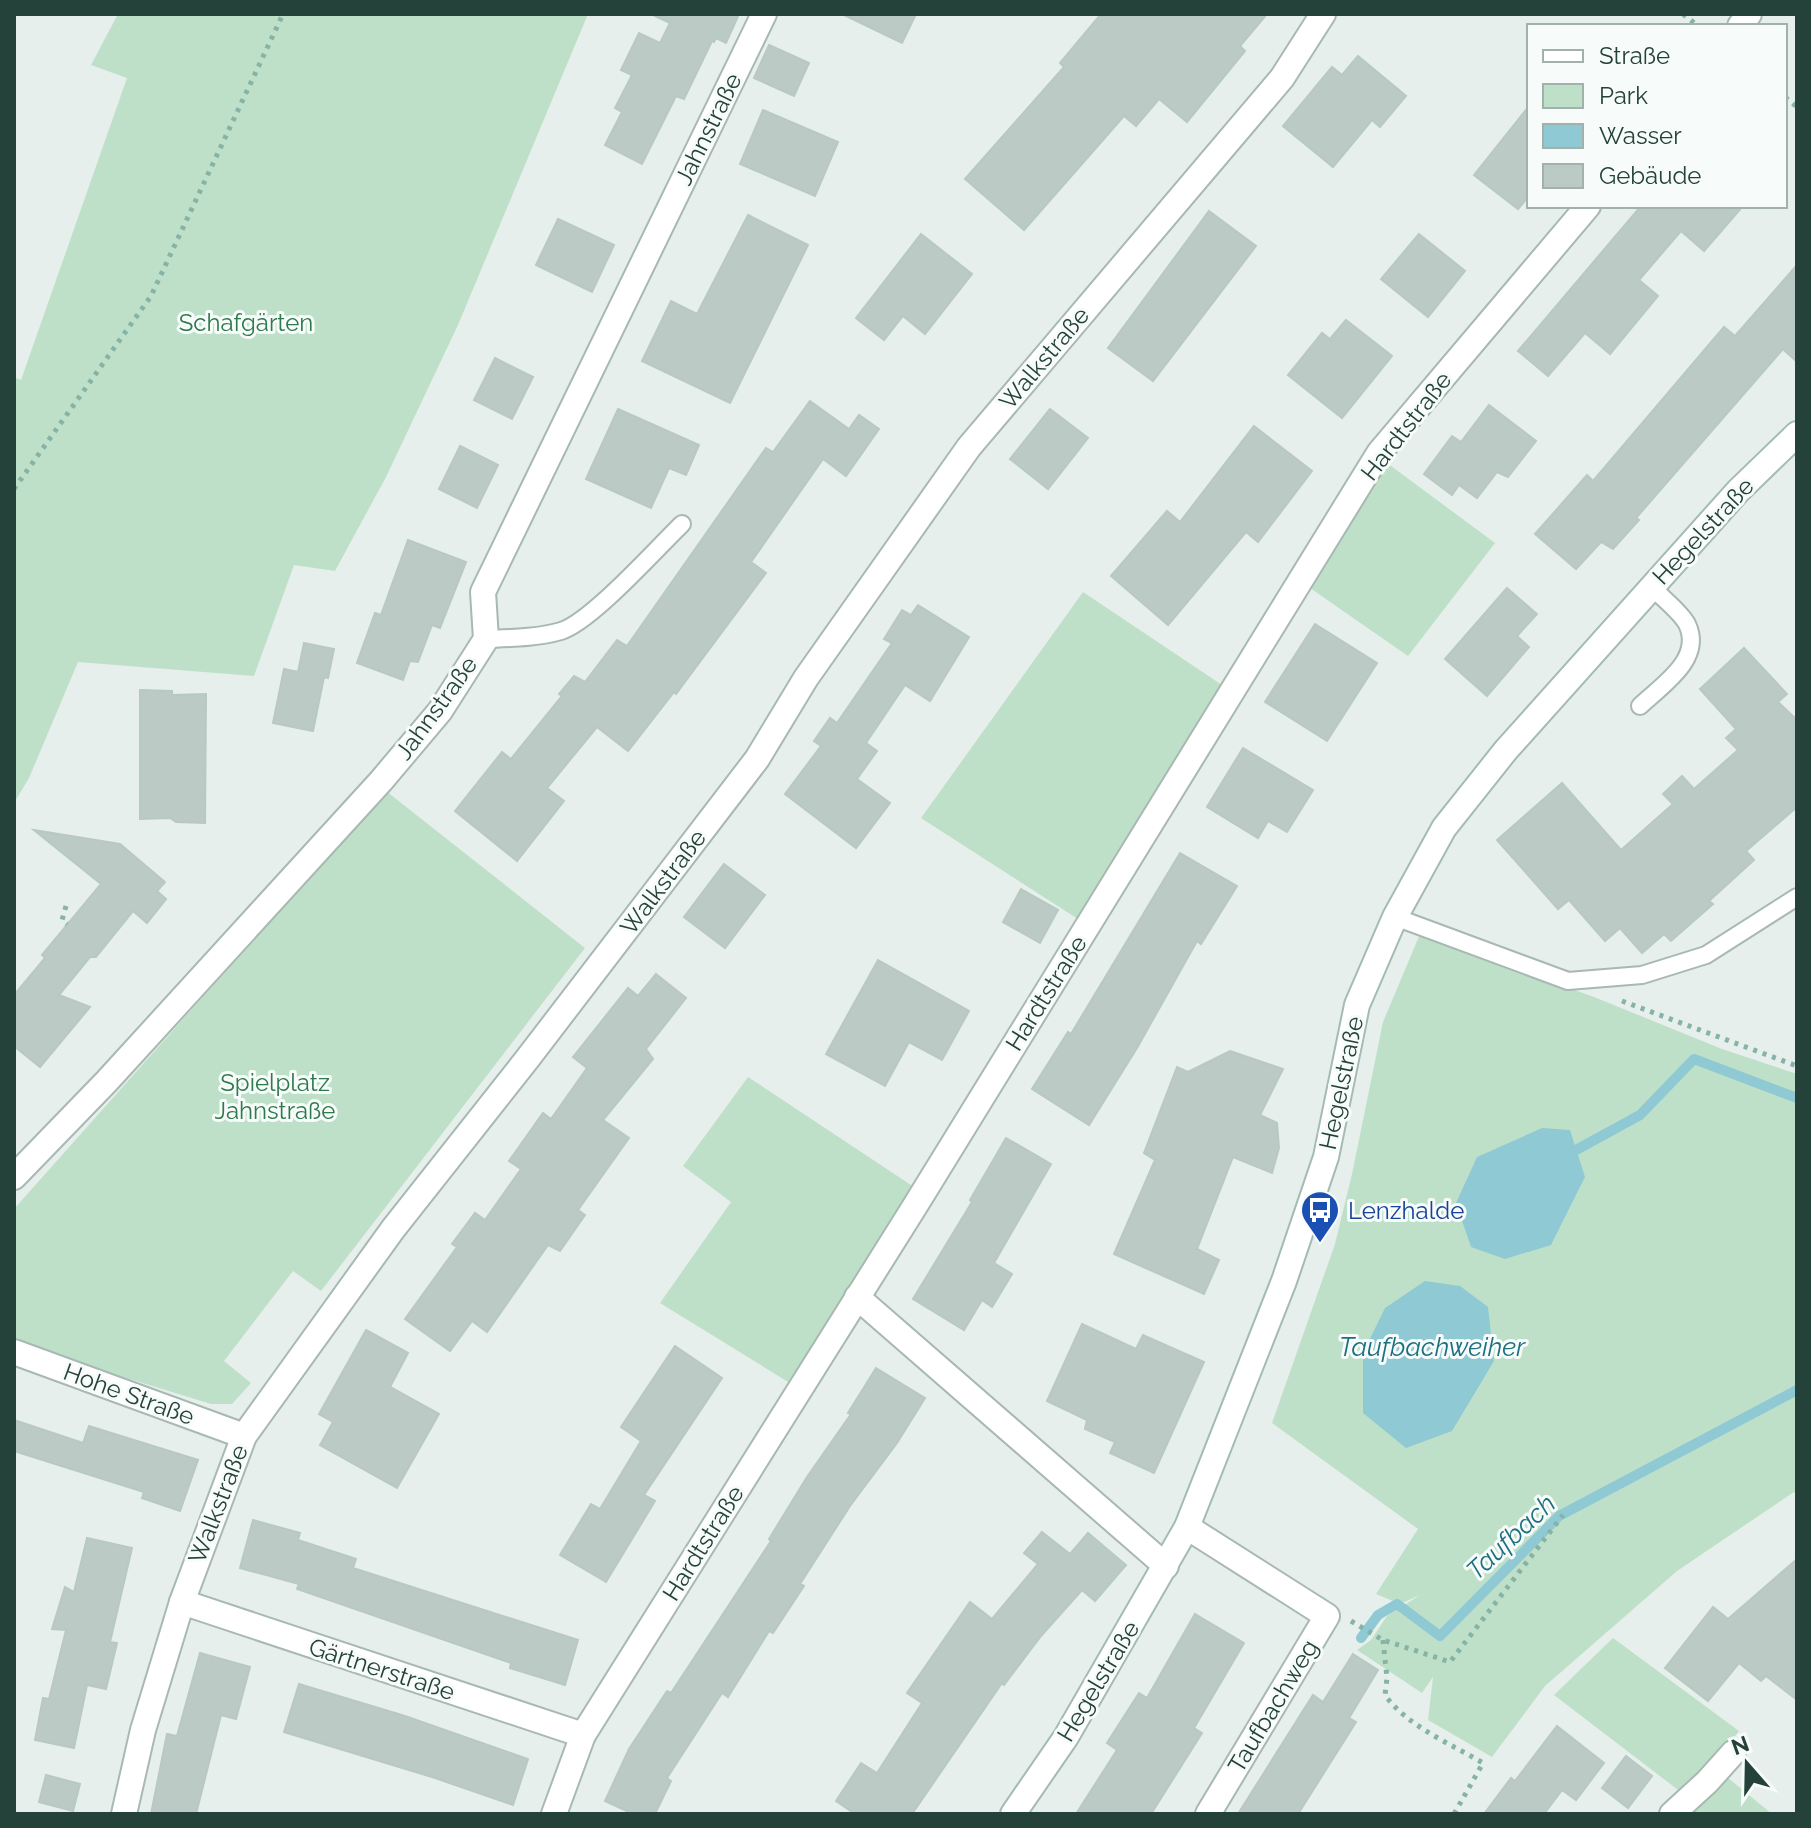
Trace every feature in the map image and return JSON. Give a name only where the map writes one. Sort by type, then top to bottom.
[{"type":"street","name":"Jahnstraße","points":[[14,1177],[107,1081],[381,781],[440,711],[486,639],[483,592],[764,14]]},
{"type":"street","name":"Walkstraße","points":[[124,1814],[143,1730],[182,1602],[244,1436],[393,1229],[757,759],[806,678],[969,447],[1282,78],[1323,14]]},
{"type":"street","name":"Hardtstraße","points":[[554,1814],[583,1735],[1379,453],[1586,208]]},
{"type":"street","name":"Hegelstraße","points":[[1013,1814],[1066,1737],[1187,1527],[1279,1295],[1326,1157],[1357,1005],[1395,917],[1444,828],[1506,750],[1738,491],[1797,434]]},
{"type":"street","points":[[857,1297],[1166,1566]]},
{"type":"street","name":"Hohe Straße","points":[[14,1352],[244,1436]]},
{"type":"street","name":"Taufbachweg","points":[[1187,1527],[1327,1616],[1208,1814]]},
{"type":"street","name":"Gärtnerstraße","points":[[182,1602],[583,1735]]},
{"type":"street","points":[[1672,1814],[1733,1753]]},
{"type":"lane","points":[[486,639],[519,638],[562,631],[583,621],[682,524]]},
{"type":"lane","points":[[1640,706],[1684,665],[1691,647],[1687,624],[1652,587]]},
{"type":"lane","points":[[1395,917],[1568,981],[1642,975],[1706,955],[1797,897]]},
{"type":"path","points":[[14,489],[151,296],[283,14]]},
{"type":"path","points":[[66,906],[62,920],[67,924]]},
{"type":"path","points":[[1568,981],[1797,1066]]},
{"type":"path","points":[[1351,1621],[1383,1640],[1450,1662],[1563,1515]]},
{"type":"path","points":[[1383,1640],[1387,1678],[1385,1695],[1393,1707],[1483,1763],[1454,1814]]},
{"type":"green space","name":"Schafgärten","points":[[118,14],[588,14],[458,325],[386,477],[335,571],[294,565],[254,676],[78,662],[29,778],[14,803],[14,377],[21,380],[127,78],[91,65]]},
{"type":"green space","points":[[1387,463],[1495,543],[1408,656],[1310,588]]},
{"type":"green space","points":[[1083,592],[1225,687],[1081,921],[921,818]]},
{"type":"green space","name":"Spielplatz Jahnstraße","points":[[386,791],[585,948],[321,1291],[293,1271],[224,1361],[251,1383],[232,1404],[211,1404],[14,1340],[14,1209]]},
{"type":"green space","points":[[1420,934],[1594,997],[1722,1049],[1797,1074],[1797,1494],[1794,1492],[1677,1571],[1545,1686],[1492,1757],[1428,1720],[1433,1677],[1422,1693],[1357,1650],[1371,1640],[1387,1616],[1420,1595],[1400,1604],[1376,1594],[1418,1529],[1272,1423],[1335,1244],[1383,1022]]},
{"type":"green space","points":[[748,1077],[917,1189],[793,1385],[660,1303],[731,1202],[683,1166]]},
{"type":"green space","points":[[1613,1638],[1739,1731],[1686,1796],[1554,1695]]},
{"type":"green space","points":[[1722,1773],[1772,1814],[1681,1814]]},
{"type":"water","points":[[1542,1128],[1570,1130],[1585,1177],[1551,1245],[1505,1259],[1471,1247],[1456,1203],[1477,1157]]},
{"type":"water","name":"Taufbachweiher","points":[[1425,1281],[1460,1286],[1488,1307],[1494,1361],[1452,1431],[1406,1448],[1363,1413],[1363,1353],[1385,1308]]},
{"type":"building","points":[[651,14],[739,14],[726,43],[716,38],[712,41],[684,99],[676,96],[642,164],[605,145],[622,112],[615,108],[632,75],[621,70],[639,33],[660,43],[670,23]]},
{"type":"building","points":[[842,14],[916,14],[902,43]]},
{"type":"building","points":[[1101,14],[1267,14],[1240,46],[1245,51],[1187,122],[1159,99],[1136,126],[1124,116],[1024,230],[965,179],[1064,67],[1060,63]]},
{"type":"building","points":[[769,45],[809,63],[794,96],[754,78]]},
{"type":"building","points":[[1358,56],[1406,96],[1380,127],[1372,120],[1333,167],[1283,126],[1332,67],[1342,75]]},
{"type":"building","points":[[1527,109],[1527,198],[1518,209],[1474,175]]},
{"type":"building","points":[[763,110],[838,142],[815,196],[740,164]]},
{"type":"building","points":[[1639,208],[1741,208],[1704,251],[1681,231],[1639,280],[1658,296],[1610,354],[1585,333],[1548,376],[1518,351]]},
{"type":"building","points":[[1209,211],[1256,246],[1153,381],[1108,348]]},
{"type":"building","points":[[748,215],[808,245],[730,403],[642,361],[671,301],[697,314]]},
{"type":"building","points":[[558,219],[614,245],[592,292],[536,265]]},
{"type":"building","points":[[921,234],[972,274],[925,334],[903,316],[884,340],[856,318]]},
{"type":"building","points":[[1419,234],[1465,271],[1428,317],[1381,279]]},
{"type":"building","points":[[1797,265],[1797,362],[1783,349],[1636,518],[1639,520],[1613,549],[1601,542],[1576,569],[1535,534],[1587,475],[1593,481],[1724,327],[1735,336]]},
{"type":"building","points":[[1346,320],[1392,356],[1342,418],[1288,375],[1322,333],[1330,339]]},
{"type":"building","points":[[495,358],[533,377],[512,419],[474,400]]},
{"type":"building","points":[[810,401],[849,429],[859,415],[879,429],[846,476],[823,459],[751,562],[766,573],[676,694],[674,692],[628,751],[597,727],[547,788],[564,801],[517,861],[455,811],[502,752],[511,759],[562,696],[559,694],[574,676],[585,682],[617,640],[627,646],[766,448],[773,452]]},
{"type":"building","points":[[1489,405],[1536,441],[1508,477],[1497,472],[1477,498],[1459,485],[1452,495],[1424,474],[1452,436],[1461,442]]},
{"type":"building","points":[[618,409],[699,445],[686,475],[669,468],[651,508],[586,479]]},
{"type":"building","points":[[1050,409],[1088,438],[1048,489],[1010,459]]},
{"type":"building","points":[[1254,426],[1312,471],[1258,542],[1246,532],[1168,625],[1111,576],[1167,511],[1180,522]]},
{"type":"building","points":[[460,446],[498,465],[477,508],[439,489]]},
{"type":"building","points":[[408,540],[466,562],[440,628],[432,625],[418,662],[410,661],[403,680],[357,663],[375,613],[381,615]]},
{"type":"building","points":[[1507,588],[1537,614],[1517,636],[1529,647],[1487,696],[1445,659]]},
{"type":"building","points":[[918,605],[969,637],[930,701],[905,685],[866,743],[877,751],[857,779],[890,803],[856,848],[785,794],[821,746],[814,741],[830,718],[837,723],[892,643],[884,639],[902,610],[911,615]]},
{"type":"building","points":[[1315,624],[1377,663],[1327,741],[1265,702]]},
{"type":"building","points":[[304,643],[334,649],[328,678],[324,677],[313,731],[273,723],[284,669],[298,672]]},
{"type":"building","points":[[1744,648],[1787,694],[1778,702],[1797,720],[1797,807],[1746,851],[1754,860],[1709,901],[1713,904],[1671,941],[1664,934],[1642,953],[1620,928],[1605,941],[1569,900],[1558,909],[1497,840],[1562,783],[1621,850],[1673,804],[1663,794],[1682,776],[1694,789],[1738,750],[1726,738],[1736,729],[1700,689]]},
{"type":"building","points":[[140,690],[172,691],[172,695],[206,694],[205,823],[176,822],[170,818],[140,819]]},
{"type":"building","points":[[1243,748],[1313,790],[1287,832],[1268,821],[1258,838],[1207,807]]},
{"type":"building","points":[[34,830],[120,844],[165,882],[157,891],[166,899],[147,923],[133,911],[96,957],[90,957],[59,995],[90,1007],[40,1067],[14,1046],[14,995],[45,958],[42,955],[101,884]]},
{"type":"building","points":[[1180,853],[1237,886],[1201,944],[1197,941],[1137,1048],[1089,1125],[1032,1089],[1068,1032],[1071,1034]]},
{"type":"building","points":[[724,864],[765,895],[725,948],[684,917]]},
{"type":"building","points":[[1021,889],[1058,910],[1040,943],[1003,922]]},
{"type":"building","points":[[878,960],[969,1011],[942,1060],[909,1042],[885,1086],[826,1054]]},
{"type":"building","points":[[656,974],[686,998],[646,1049],[653,1059],[603,1120],[629,1138],[578,1210],[585,1215],[560,1251],[548,1245],[487,1332],[472,1321],[450,1351],[405,1319],[457,1247],[452,1244],[475,1213],[485,1220],[521,1169],[509,1161],[543,1113],[551,1119],[587,1068],[573,1057],[628,988],[638,996]]},
{"type":"building","points":[[1230,1051],[1283,1069],[1260,1115],[1277,1123],[1279,1148],[1272,1173],[1233,1157],[1197,1249],[1219,1260],[1204,1294],[1114,1254],[1155,1160],[1144,1153],[1177,1067],[1188,1072]]},
{"type":"building","points":[[1006,1138],[1051,1164],[994,1263],[1012,1274],[992,1307],[982,1300],[964,1330],[913,1299],[972,1202],[970,1200]]},
{"type":"building","points":[[1082,1324],[1136,1349],[1143,1335],[1204,1362],[1154,1473],[1110,1453],[1115,1442],[1085,1429],[1087,1420],[1047,1401]]},
{"type":"building","points":[[366,1330],[408,1353],[390,1387],[439,1414],[397,1488],[320,1445],[333,1422],[319,1414]]},
{"type":"building","points":[[675,1346],[722,1378],[644,1495],[655,1501],[606,1582],[560,1555],[591,1504],[600,1509],[641,1441],[621,1427]]},
{"type":"building","points":[[876,1368],[925,1398],[897,1443],[850,1506],[773,1633],[769,1631],[728,1697],[722,1693],[667,1778],[671,1781],[655,1814],[633,1814],[605,1801],[629,1749],[667,1691],[671,1693],[771,1541],[769,1539],[851,1414],[848,1413]]},
{"type":"building","points":[[14,1420],[83,1443],[89,1426],[198,1460],[180,1511],[142,1498],[144,1492],[14,1451]]},
{"type":"building","points":[[253,1520],[300,1533],[298,1540],[356,1559],[353,1568],[578,1640],[565,1685],[510,1668],[511,1663],[297,1589],[299,1584],[240,1568]]},
{"type":"building","points":[[1042,1532],[1070,1554],[1088,1533],[1126,1565],[1095,1601],[1082,1590],[1041,1636],[1004,1685],[1002,1683],[912,1814],[855,1814],[836,1801],[861,1763],[877,1773],[922,1703],[907,1693],[970,1602],[992,1619],[1038,1564],[1024,1553]]},
{"type":"building","points":[[87,1538],[132,1548],[110,1642],[117,1643],[106,1689],[87,1685],[74,1748],[35,1740],[43,1698],[49,1699],[66,1630],[52,1629],[65,1587],[74,1592]]},
{"type":"building","points":[[1797,1559],[1797,1700],[1766,1676],[1761,1681],[1739,1663],[1708,1701],[1665,1668],[1713,1607],[1728,1619]]},
{"type":"building","points":[[1195,1614],[1244,1643],[1194,1728],[1202,1733],[1151,1814],[1076,1814],[1117,1750],[1107,1743],[1139,1693],[1147,1698]]},
{"type":"building","points":[[200,1653],[250,1667],[236,1719],[221,1715],[196,1814],[151,1814],[167,1734],[177,1736]]},
{"type":"building","points":[[1353,1654],[1378,1670],[1349,1718],[1356,1722],[1298,1814],[1238,1814],[1313,1695],[1323,1702]]},
{"type":"building","points":[[299,1684],[405,1716],[528,1759],[513,1805],[284,1732]]},
{"type":"building","points":[[1557,1726],[1604,1763],[1576,1800],[1562,1790],[1544,1814],[1484,1814],[1511,1778],[1515,1781]]},
{"type":"building","points":[[1626,1756],[1652,1776],[1628,1808],[1602,1788]]},
{"type":"building","points":[[46,1775],[80,1784],[73,1811],[39,1802]]},
{"type":"waterway","points":[[1576,1150],[1640,1115],[1694,1059],[1797,1098]]},
{"type":"waterway","name":"Taufbach","points":[[1361,1638],[1378,1615],[1397,1604],[1440,1636],[1559,1516],[1797,1390]]},
{"type":"place","name":"Lenzhalde","points":[[1320,1244]]}]
